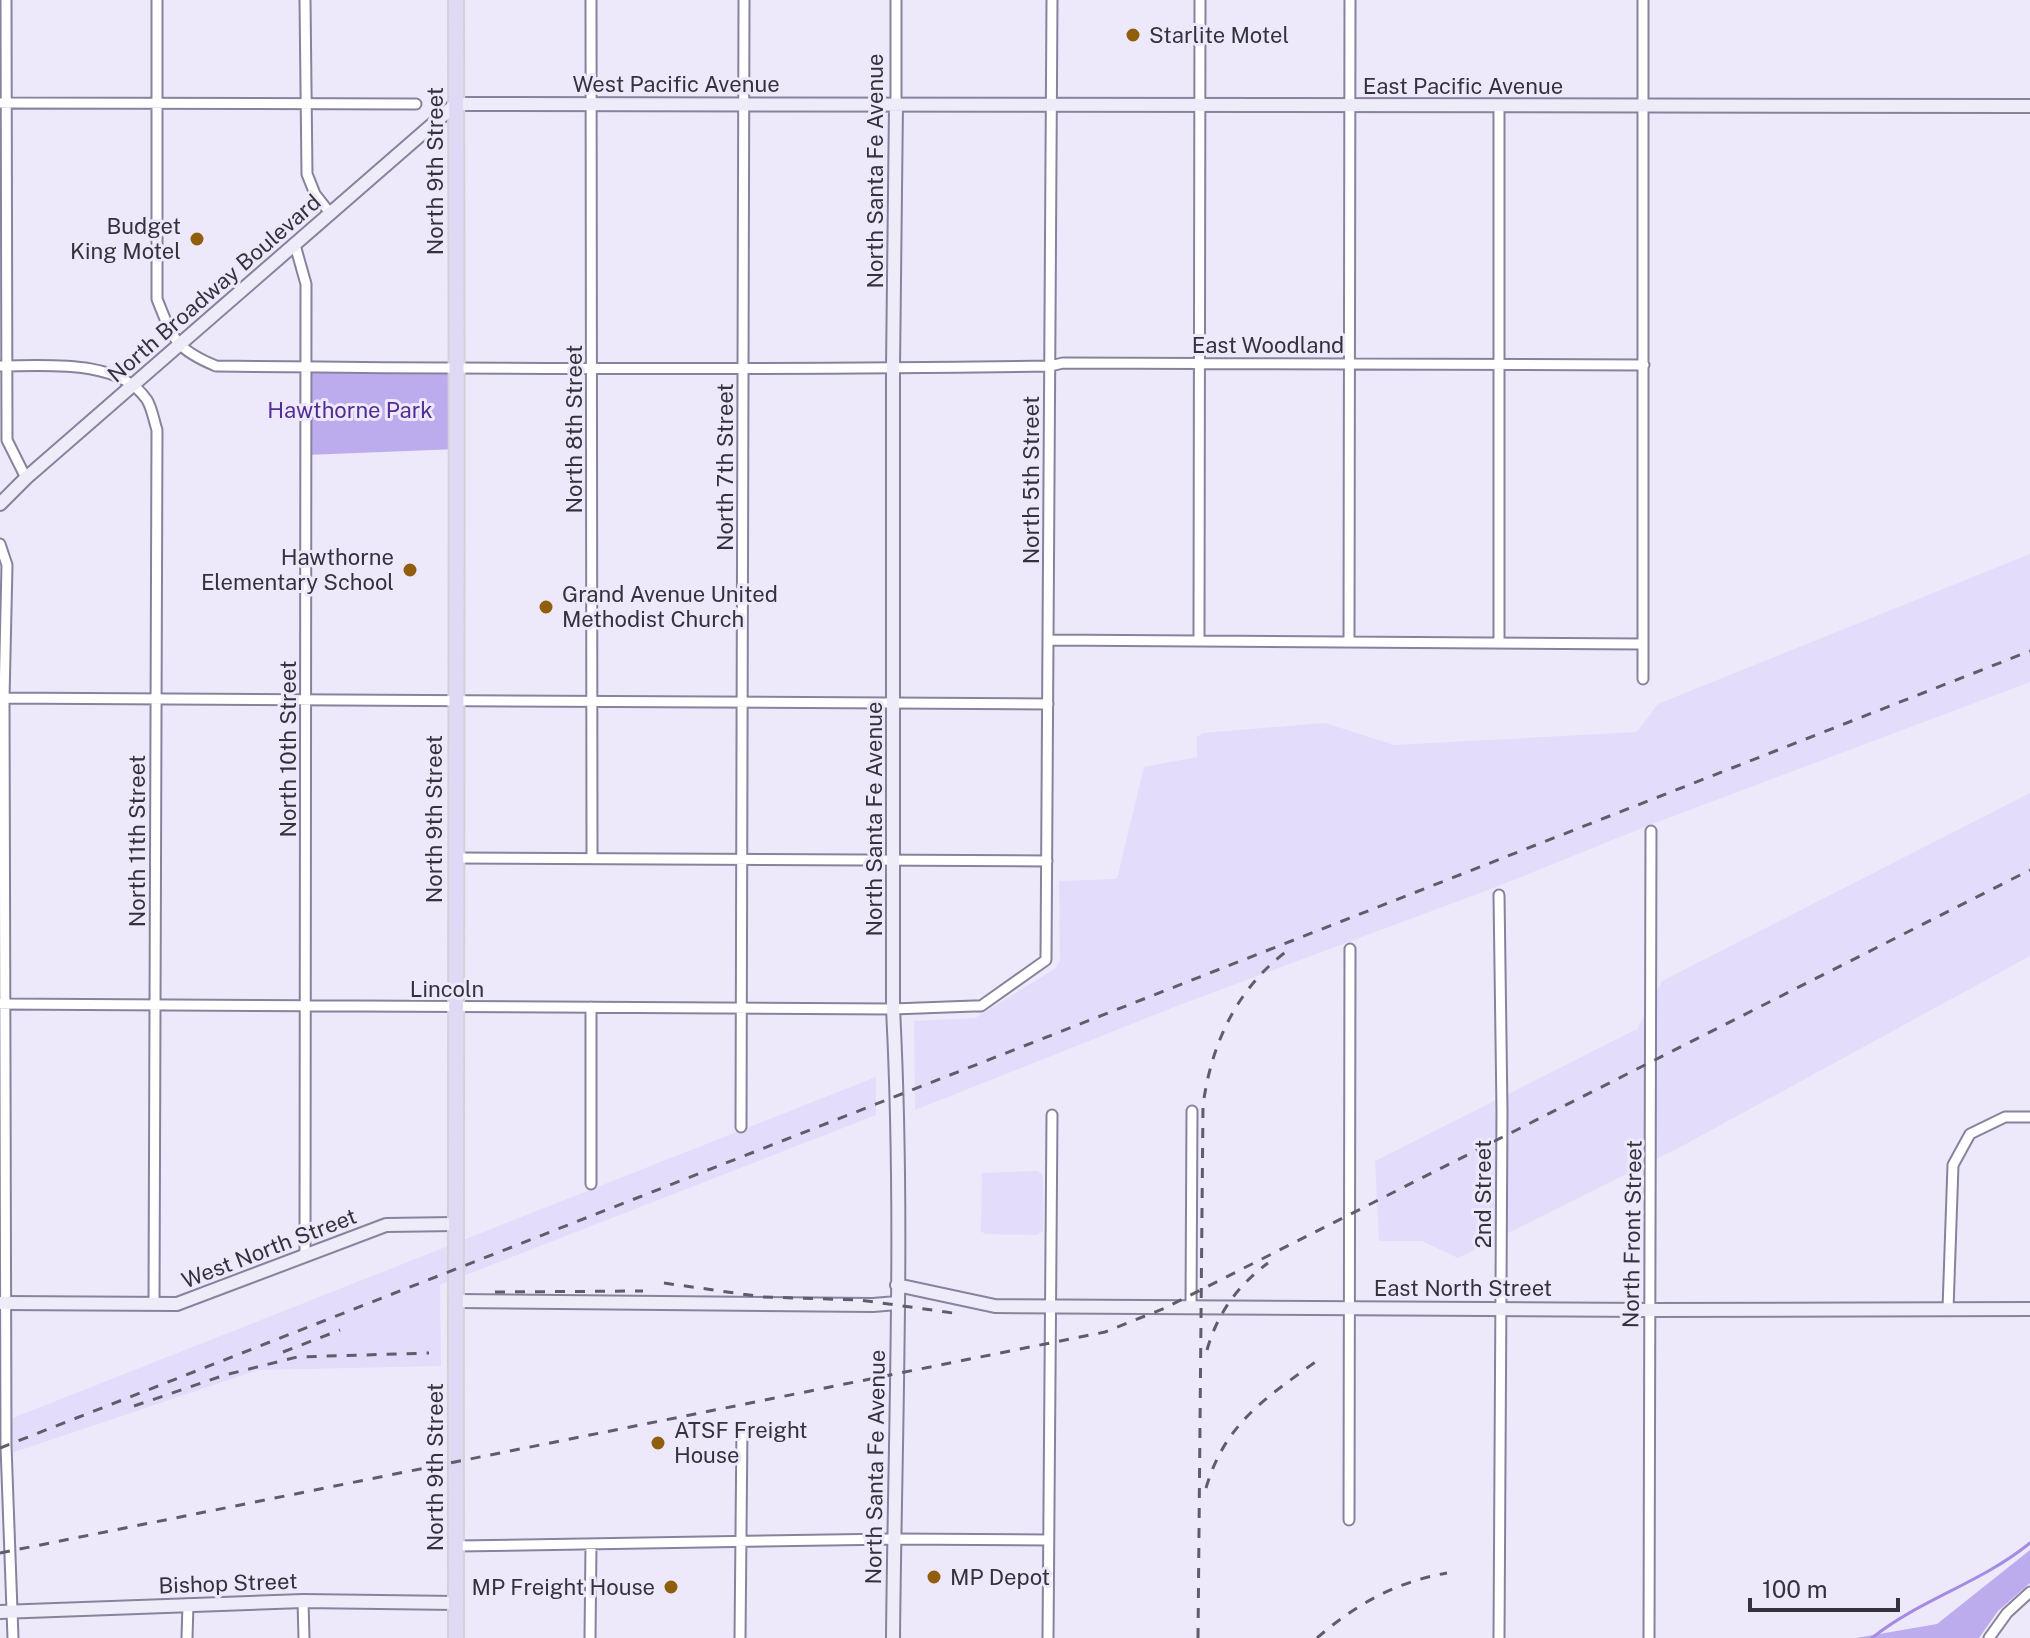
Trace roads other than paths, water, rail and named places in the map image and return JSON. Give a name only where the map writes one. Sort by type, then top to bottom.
[{"type":"main road","name":"North 9th Street","points":[[456,0],[456,1638]]},
{"type":"main road","name":"West Pacific Avenue","points":[[456,104],[896,104]]},
{"type":"main road","name":"North Broadway Boulevard","points":[[0,504],[26,478],[456,104]]},
{"type":"main road","name":"East Pacific Avenue","points":[[896,104],[2030,106]]},
{"type":"main road","name":"North Santa Fe Avenue","points":[[893,1638],[897,1303],[897,1089],[893,1009],[896,104]]},
{"type":"main road","name":"West North Street","points":[[3,1303],[177,1304],[386,1225],[455,1224]]},
{"type":"main road","name":"East North Street","points":[[897,1285],[995,1306],[2030,1309]]},
{"type":"main road","points":[[458,1301],[897,1303]]},
{"type":"main road","name":"Bishop Street","points":[[7,1612],[303,1601],[456,1603]]},
{"type":"street","points":[[6,0],[3,366],[7,440],[26,478]]},
{"type":"street","points":[[157,0],[157,299],[180,346]]},
{"type":"street","points":[[305,0],[307,174],[315,194],[330,213]]},
{"type":"street","name":"North 8th Street","points":[[591,0],[592,858]]},
{"type":"street","name":"North 7th Street","points":[[741,1127],[744,0]]},
{"type":"street","name":"North Santa Fe Avenue","points":[[896,0],[896,104]]},
{"type":"street","name":"North 5th Street","points":[[1046,960],[1052,0]]},
{"type":"street","points":[[1199,641],[1200,0]]},
{"type":"street","points":[[1349,642],[1350,0]]},
{"type":"street","points":[[1643,0],[1643,679]]},
{"type":"street","points":[[3,103],[416,104]]},
{"type":"street","points":[[1499,106],[1499,643]]},
{"type":"street","name":"North 10th Street","points":[[295,245],[306,284],[305,1255]]},
{"type":"street","name":"East Woodland","points":[[180,346],[190,355],[216,366],[743,370],[1050,366],[1063,363],[1644,365]]},
{"type":"street","points":[[3,366],[97,368],[134,387]]},
{"type":"street","name":"North 11th Street","points":[[134,387],[148,401],[157,430],[154,1303]]},
{"type":"street","points":[[0,544],[7,565],[2,698],[3,1303],[7,1612],[13,1638]]},
{"type":"street","points":[[1049,640],[1643,644]]},
{"type":"street","points":[[2,698],[1048,704]]},
{"type":"street","name":"North Front Street","points":[[1649,1638],[1651,831]]},
{"type":"street","points":[[455,858],[1047,861]]},
{"type":"street","name":"2nd Street","points":[[1499,895],[1499,1638]]},
{"type":"street","points":[[1349,1520],[1350,949]]},
{"type":"street","name":"Lincoln","points":[[2,1004],[893,1009],[981,1006],[1046,960]]},
{"type":"street","points":[[591,1007],[591,1184]]},
{"type":"street","points":[[1191,1307],[1192,1111]]},
{"type":"street","points":[[1048,1638],[1052,1115]]},
{"type":"street","points":[[1948,1309],[1953,1165],[1970,1134],[2005,1117],[2030,1117]]},
{"type":"street","points":[[740,1638],[742,1427]]},
{"type":"street","points":[[457,1546],[894,1539],[1048,1540]]},
{"type":"street","points":[[590,1638],[591,1545]]},
{"type":"street","points":[[1989,1638],[2007,1613],[2030,1592]]},
{"type":"street","points":[[303,1601],[304,1638]]},
{"type":"street","points":[[187,1638],[188,1604]]},
{"type":"waterway","points":[[1872,1638],[2030,1543]]},
{"type":"railway","points":[[0,1448],[2030,651]]},
{"type":"railway","points":[[0,1553],[1105,1332],[1165,1308],[2030,870]]},
{"type":"railway","points":[[1198,1638],[1203,1105],[1213,1059],[1230,1017],[1256,980],[1291,948]]},
{"type":"railway","points":[[1207,1350],[1230,1301],[1268,1263]]},
{"type":"railway","points":[[664,1283],[763,1297],[860,1300],[953,1313]]},
{"type":"railway","points":[[495,1292],[643,1291]]},
{"type":"railway","points":[[283,1352],[340,1330]]},
{"type":"railway","points":[[134,1406],[225,1375],[297,1357],[429,1353]]},
{"type":"railway","points":[[1206,1488],[1214,1465],[1236,1429],[1265,1400],[1318,1360]]},
{"type":"railway","points":[[1317,1638],[1378,1596],[1411,1582],[1447,1573]]},
{"type":"place","name":"Starlite Motel","points":[[1133,35]]},
{"type":"place","name":"Budget King Motel","points":[[197,239]]},
{"type":"place","name":"Hawthorne Elementary School","points":[[410,570]]},
{"type":"place","name":"Grand Avenue United Methodist Church","points":[[546,607]]},
{"type":"place","name":"ATSF Freight House","points":[[658,1443]]},
{"type":"place","name":"MP Depot","points":[[934,1577]]},
{"type":"place","name":"MP Freight House","points":[[671,1587]]},
{"type":"park label","name":"Hawthorne Park","points":[[350,410]]}]
